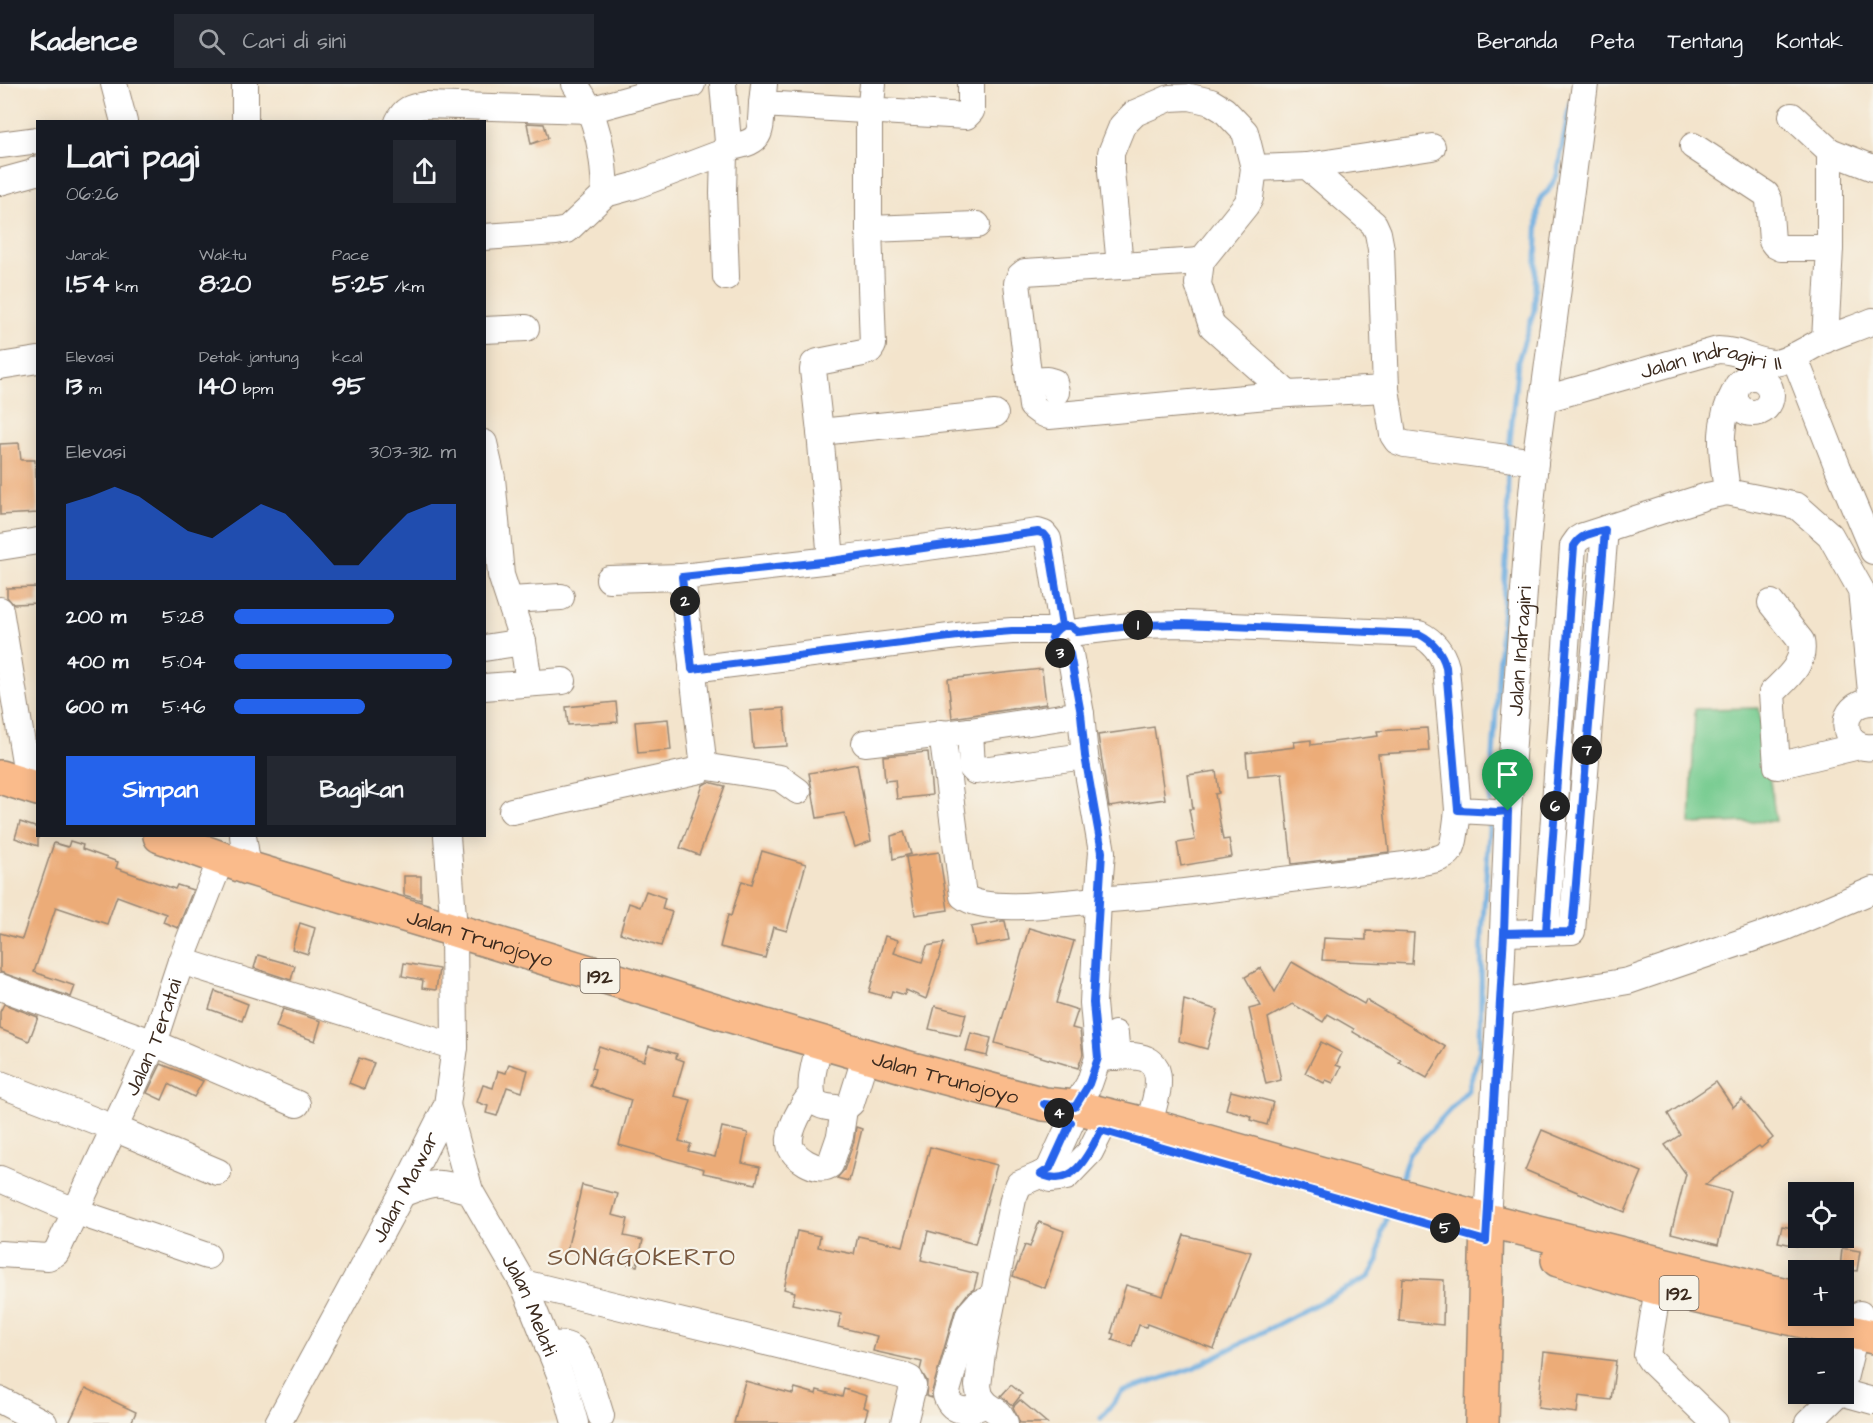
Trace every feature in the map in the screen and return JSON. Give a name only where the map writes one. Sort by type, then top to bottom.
[{"type":"main road","name":"Jalan Trunojoyo","points":[[164,837],[237,854],[454,930],[631,986],[1073,1116],[1395,1203]]},
{"type":"main road","name":"Jalan Trunojoyo","points":[[1073,1116],[1148,1125],[1487,1230]]},
{"type":"main road","name":"192","points":[[1487,1230],[1658,1288],[1861,1322]]},
{"type":"main road","name":"192","points":[[1487,1230],[1788,1296]]},
{"type":"main road","points":[[1482,1423],[1487,1230]]},
{"type":"street","points":[[114,84],[123,120]]},
{"type":"street","points":[[245,84],[245,120]]},
{"type":"street","points":[[575,84],[596,128],[604,159],[605,194]]},
{"type":"street","points":[[399,120],[403,112],[410,107],[425,105],[589,110],[692,84]]},
{"type":"street","points":[[723,84],[726,150],[723,193],[726,277]]},
{"type":"street","points":[[831,561],[813,370],[814,364],[818,362],[863,353],[870,350],[873,345],[869,229],[869,124],[873,84]]},
{"type":"street","points":[[486,237],[567,230],[605,194],[634,186],[726,150],[749,144],[757,137],[761,128],[763,94],[871,109],[966,116],[971,111],[971,84]]},
{"type":"street","name":"Jalan Indragiri","points":[[1487,1230],[1504,933],[1502,811],[1528,536],[1518,459],[1545,399],[1588,86]]},
{"type":"street","points":[[1120,266],[1111,153],[1122,126],[1134,113],[1170,98],[1190,97],[1211,102],[1224,110],[1245,132],[1254,168],[1250,198],[1200,261],[1198,284],[1212,327],[1288,394]]},
{"type":"street","points":[[1792,116],[1830,151],[1873,168]]},
{"type":"street","points":[[0,146],[36,140]]},
{"type":"street","points":[[1694,146],[1766,194],[1769,200],[1772,241],[1775,245],[1780,248],[1830,248]]},
{"type":"street","points":[[1254,168],[1307,166],[1432,147]]},
{"type":"street","points":[[1826,339],[1830,248],[1830,151]]},
{"type":"street","points":[[1307,166],[1374,224],[1378,233],[1381,249],[1386,389],[1393,435],[1397,441],[1518,459]]},
{"type":"street","points":[[0,182],[36,171]]},
{"type":"street","points":[[869,229],[977,225]]},
{"type":"street","points":[[1200,261],[1025,272],[1020,276],[1017,283],[1032,406],[1049,416],[1288,394],[1386,389]]},
{"type":"street","name":"Jalan Indragiri II","points":[[1545,399],[1706,352],[1728,350],[1772,363],[1794,356],[1826,339],[1873,321]]},
{"type":"street","points":[[486,330],[526,328]]},
{"type":"street","points":[[1794,356],[1873,551]]},
{"type":"street","points":[[0,366],[36,360]]},
{"type":"street","points":[[1029,381],[1054,382],[1056,392]]},
{"type":"street","points":[[1727,492],[1721,436],[1726,408],[1734,393]]},
{"type":"street","points":[[820,432],[995,414]]},
{"type":"street","points":[[486,452],[492,478],[501,576],[523,642],[529,683]]},
{"type":"street","points":[[1546,932],[1574,546],[1583,536],[1707,496],[1727,492],[1797,506],[1830,535],[1861,590],[1872,702],[1861,703],[1852,709],[1847,718],[1846,729],[1850,739],[1866,747]]},
{"type":"street","points":[[1504,933],[1572,931],[1605,530]]},
{"type":"street","points":[[609,579],[682,577],[831,561],[1038,532],[1044,534],[1048,539],[1081,714],[1085,756],[1102,852],[1093,1003],[1110,1050]]},
{"type":"street","points":[[0,547],[36,541]]},
{"type":"street","points":[[512,811],[700,770],[703,760],[682,577]]},
{"type":"street","points":[[510,600],[561,597]]},
{"type":"street","points":[[1771,603],[1801,641],[1802,646],[1796,669],[1772,693],[1778,777],[1866,747]]},
{"type":"street","points":[[0,610],[22,784]]},
{"type":"street","points":[[692,669],[1012,631],[1066,636],[1139,625],[1183,624],[1419,634],[1428,638],[1439,650],[1446,667],[1460,811],[1452,851],[1438,859],[1160,895],[998,907],[972,901],[963,896],[942,733]]},
{"type":"street","points":[[486,648],[523,642]]},
{"type":"street","points":[[486,687],[563,681]]},
{"type":"street","points":[[865,744],[1081,714]]},
{"type":"street","points":[[970,731],[972,768],[975,771],[1085,756]]},
{"type":"street","points":[[702,766],[780,778],[798,791]]},
{"type":"street","points":[[1556,792],[1583,794]]},
{"type":"street","points":[[1460,811],[1502,811]]},
{"type":"street","name":"Jalan Mawar","points":[[278,1423],[447,1106],[455,1047],[454,930],[447,837]]},
{"type":"street","name":"Jalan Teratai","points":[[0,1254],[52,1256],[56,1253],[154,1043],[181,961],[237,854]]},
{"type":"street","points":[[1500,1003],[1628,981],[1784,928],[1873,890]]},
{"type":"street","points":[[181,961],[455,1047]]},
{"type":"street","points":[[0,987],[154,1043],[297,1104]]},
{"type":"street","points":[[820,1042],[812,1076],[812,1094],[816,1102],[835,1108],[844,1108],[851,1103],[866,1055]]},
{"type":"street","points":[[1005,1423],[999,1413],[986,1404],[980,1396],[970,1351],[993,1299],[1016,1190],[1019,1184],[1041,1174],[1050,1179],[1065,1178],[1090,1152],[1073,1116],[1110,1050]]},
{"type":"street","points":[[1110,1050],[1145,1058],[1152,1063],[1158,1083],[1148,1125]]},
{"type":"street","points":[[0,1084],[114,1128],[218,1172]]},
{"type":"street","points":[[812,1094],[798,1113],[789,1140],[790,1148],[796,1156],[808,1163],[821,1168],[827,1168],[830,1165],[840,1136],[844,1108]]},
{"type":"street","name":"Jalan Melati","points":[[447,1106],[470,1191],[523,1283],[565,1387],[575,1423]]},
{"type":"street","points":[[0,1179],[77,1212],[207,1256]]},
{"type":"street","points":[[402,1194],[433,1183],[447,1184],[470,1191]]},
{"type":"street","points":[[523,1283],[901,1375],[910,1379],[913,1386],[904,1423]]},
{"type":"street","points":[[1658,1288],[1647,1355],[1715,1423]]},
{"type":"street","points":[[1854,1345],[1861,1322]]},
{"type":"street","points":[[549,1347],[562,1344],[577,1353],[601,1416]]},
{"type":"street","points":[[1854,1396],[1873,1401]]},
{"type":"street","points":[[0,1400],[44,1423]]},
{"type":"street","points":[[1808,1423],[1828,1404]]},
{"type":"green space","points":[[1759,708],[1776,821],[1690,824],[1695,709]]},
{"type":"building","points":[[527,123],[544,124],[548,138],[531,144]]},
{"type":"building","points":[[19,443],[21,460],[35,460],[36,513],[0,515],[0,444]]},
{"type":"building","points":[[36,587],[36,603],[13,604],[7,597],[7,588]]},
{"type":"building","points":[[1042,669],[1046,704],[952,718],[948,679]]},
{"type":"building","points":[[616,702],[618,722],[568,725],[566,707]]},
{"type":"building","points":[[784,708],[787,746],[753,748],[750,711]]},
{"type":"building","points":[[668,719],[671,750],[638,753],[635,722]]},
{"type":"building","points":[[1154,727],[1165,799],[1109,807],[1098,735]]},
{"type":"building","points":[[1427,728],[1429,751],[1378,754],[1389,852],[1292,864],[1282,773],[1248,776],[1246,753],[1295,747],[1294,742],[1311,740],[1311,745],[1378,736],[1377,731]]},
{"type":"building","points":[[928,752],[932,795],[897,799],[895,780],[885,781],[883,756]]},
{"type":"building","points":[[857,764],[871,841],[855,847],[844,813],[817,818],[809,773]]},
{"type":"building","points":[[1216,771],[1219,793],[1215,794],[1223,840],[1229,839],[1232,857],[1181,866],[1177,843],[1195,840],[1189,809],[1193,809],[1188,775]]},
{"type":"building","points":[[708,782],[725,786],[699,855],[680,848],[703,785]]},
{"type":"building","points":[[20,822],[36,827],[38,846],[15,838]]},
{"type":"building","points":[[904,832],[911,854],[893,859],[891,836]]},
{"type":"building","points":[[70,841],[83,845],[82,849],[118,862],[116,868],[175,889],[177,885],[193,890],[178,928],[163,922],[166,914],[117,896],[107,924],[56,907],[34,972],[75,986],[71,997],[0,972],[0,933],[22,939],[54,843],[68,847]]},
{"type":"building","points":[[762,851],[806,864],[787,931],[773,927],[765,958],[720,947],[728,915],[731,916],[742,881],[752,884]]},
{"type":"building","points":[[939,852],[948,910],[915,915],[906,857]]},
{"type":"building","points":[[404,876],[421,876],[421,900],[404,895]]},
{"type":"building","points":[[646,891],[665,898],[662,909],[672,912],[661,946],[620,933],[629,903],[640,907]]},
{"type":"building","points":[[1005,921],[1009,940],[975,946],[971,927]]},
{"type":"building","points":[[300,923],[315,928],[308,954],[292,949]]},
{"type":"building","points":[[1029,928],[1074,941],[1056,1003],[1078,1010],[1072,1028],[1080,1030],[1083,1054],[1078,1068],[995,1043]]},
{"type":"building","points":[[1366,931],[1414,933],[1412,964],[1322,960],[1324,938],[1366,940]]},
{"type":"building","points":[[885,936],[898,940],[894,953],[922,962],[927,946],[944,943],[926,999],[906,990],[905,995],[892,991],[890,998],[869,992]]},
{"type":"building","points":[[258,955],[295,966],[291,980],[254,968]]},
{"type":"building","points":[[1292,962],[1364,1004],[1366,1000],[1446,1047],[1427,1078],[1328,1014],[1323,1022],[1293,1004],[1268,1018],[1281,1080],[1266,1084],[1249,1009],[1261,1006],[1245,977],[1261,968],[1275,992]]},
{"type":"building","points":[[404,963],[439,969],[436,990],[422,988],[423,980],[402,976]]},
{"type":"building","points":[[215,991],[248,1004],[242,1021],[209,1009]]},
{"type":"building","points":[[1184,1000],[1218,1010],[1207,1049],[1179,1041]]},
{"type":"building","points":[[4,1004],[38,1017],[29,1041],[0,1029],[0,1012]]},
{"type":"building","points":[[935,1006],[966,1014],[960,1036],[929,1029]]},
{"type":"building","points":[[283,1009],[321,1021],[315,1041],[276,1027]]},
{"type":"building","points":[[971,1033],[991,1038],[987,1056],[966,1051]]},
{"type":"building","points":[[1321,1042],[1342,1053],[1336,1065],[1341,1067],[1333,1083],[1326,1080],[1324,1083],[1305,1073]]},
{"type":"building","points":[[599,1046],[644,1061],[649,1046],[677,1054],[676,1058],[684,1061],[674,1096],[691,1100],[679,1141],[691,1144],[688,1151],[715,1157],[722,1127],[748,1133],[742,1163],[760,1167],[756,1184],[703,1173],[704,1169],[619,1145],[631,1100],[590,1086],[595,1069],[592,1068]]},
{"type":"building","points":[[359,1058],[374,1063],[364,1089],[349,1083]]},
{"type":"building","points":[[161,1064],[203,1081],[194,1097],[169,1084],[162,1100],[147,1093]]},
{"type":"building","points":[[509,1064],[528,1070],[522,1092],[507,1087],[497,1116],[486,1113],[488,1106],[477,1102],[483,1085],[493,1088],[498,1071],[506,1073]]},
{"type":"building","points":[[1716,1082],[1733,1107],[1742,1099],[1773,1138],[1705,1185],[1731,1192],[1718,1245],[1671,1233],[1686,1174],[1665,1145],[1680,1135],[1668,1114]]},
{"type":"building","points":[[1231,1091],[1273,1102],[1267,1125],[1250,1120],[1251,1117],[1248,1115],[1226,1109]]},
{"type":"building","points":[[856,1127],[862,1129],[849,1181],[837,1178],[844,1170],[854,1141]]},
{"type":"building","points":[[1542,1130],[1642,1172],[1625,1212],[1525,1170]]},
{"type":"building","points":[[930,1147],[997,1165],[975,1244],[928,1231],[921,1260],[978,1274],[974,1289],[955,1310],[932,1398],[926,1396],[927,1381],[920,1370],[922,1362],[873,1351],[877,1336],[838,1327],[841,1314],[792,1304],[795,1292],[784,1289],[797,1231],[820,1236],[818,1247],[854,1254],[858,1236],[903,1246]]},
{"type":"building","points":[[582,1185],[618,1194],[612,1215],[628,1219],[624,1236],[643,1240],[637,1266],[567,1250]]},
{"type":"building","points":[[1039,1222],[1064,1231],[1045,1288],[1013,1276],[1025,1245],[1030,1247]]},
{"type":"building","points":[[1782,1226],[1788,1227],[1788,1244],[1778,1242]]},
{"type":"building","points":[[1184,1235],[1251,1252],[1214,1349],[1147,1324],[1146,1327],[1139,1325],[1132,1346],[1112,1340],[1114,1334],[1111,1333],[1126,1285],[1163,1296]]},
{"type":"building","points":[[1842,1248],[1860,1251],[1857,1271],[1854,1271],[1854,1260],[1841,1260]]},
{"type":"building","points":[[1402,1278],[1444,1280],[1443,1325],[1399,1321]]},
{"type":"building","points":[[1544,1352],[1616,1361],[1611,1400],[1579,1396],[1577,1413],[1538,1408]]},
{"type":"building","points":[[745,1381],[793,1394],[795,1388],[816,1394],[817,1390],[842,1397],[844,1389],[867,1396],[864,1407],[868,1409],[864,1423],[734,1423]]},
{"type":"building","points":[[1011,1385],[1022,1394],[1013,1405],[1001,1396]]},
{"type":"building","points":[[86,1388],[136,1412],[131,1423],[69,1423]]},
{"type":"building","points":[[1020,1400],[1047,1423],[1020,1423],[1013,1407]]},
{"type":"waterway","points":[[1509,450],[1518,361],[1534,311],[1538,212],[1541,197],[1548,191],[1557,175],[1570,103]]},
{"type":"waterway","points":[[1490,803],[1507,546],[1508,465]]},
{"type":"waterway","points":[[1399,1185],[1409,1154],[1468,1090],[1480,1050],[1482,935],[1490,819]]},
{"type":"waterway","points":[[1101,1418],[1122,1392],[1193,1368],[1369,1277],[1378,1261],[1382,1231],[1392,1205]]},
{"type":"district","name":"SONGGOKERTO","points":[[642,1257]]},
{"type":"route","points":[[1508,811],[1458,810],[1446,667],[1439,650],[1428,638],[1419,634],[1183,624],[1139,625],[1078,632],[1070,626],[1062,626],[1054,631],[974,634],[692,669],[682,577],[831,561],[1038,532],[1044,534],[1048,539],[1062,626],[1054,631],[1051,640],[1053,648],[1061,654],[1070,654],[1102,852],[1093,1003],[1098,1058],[1089,1084],[1075,1107],[1044,1104],[1071,1122],[1050,1168],[1041,1174],[1050,1179],[1065,1178],[1072,1172],[1090,1152],[1101,1130],[1486,1241],[1504,933],[1546,932],[1574,546],[1583,536],[1605,530],[1572,932],[1504,933],[1508,811]]}]
